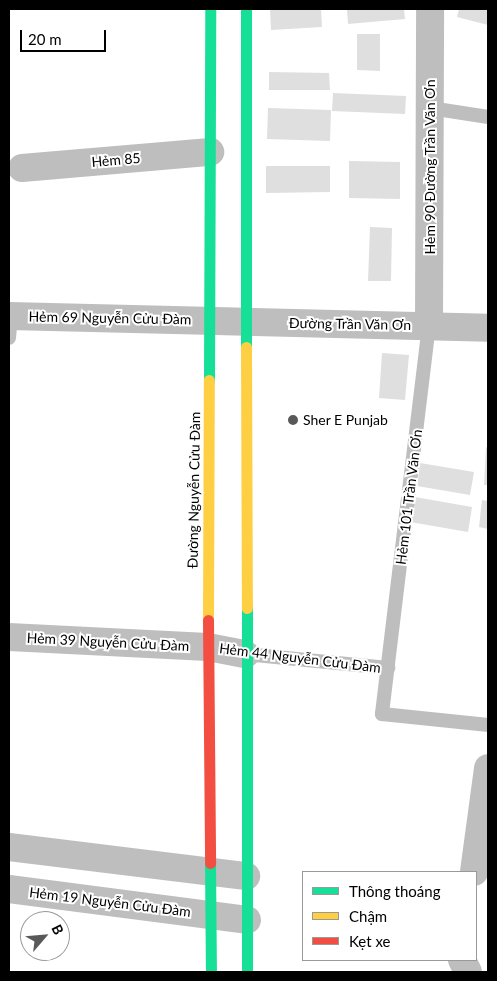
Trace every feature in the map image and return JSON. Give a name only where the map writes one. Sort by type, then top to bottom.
[{"type":"street","name":"Đường Nguyễn Cửu Đàm","points":[[210,9],[211,321],[208,647],[212,972]]},
{"type":"street","points":[[246,9],[248,322],[247,972]]},
{"type":"street","name":"Hẻm 90 Đường Trần Văn Ơn","points":[[429,325],[430,9]]},
{"type":"street","name":"Hẻm 85","points":[[22,168],[210,152]]},
{"type":"street","name":"Đường Trần Văn Ơn","points":[[211,321],[429,325],[488,328]]},
{"type":"street","name":"Hẻm 69 Nguyễn Cửu Đàm","points":[[9,323],[211,321]]},
{"type":"street","name":"Hẻm 39 Nguyễn Cửu Đàm","points":[[9,637],[208,647]]},
{"type":"street","name":"Hẻm 44 Nguyễn Cửu Đàm","points":[[208,647],[246,654]]},
{"type":"street","points":[[474,871],[488,768]]},
{"type":"street","points":[[13,890],[15,848],[210,874],[246,876]]},
{"type":"street","name":"Hẻm 19 Nguyễn Cửu Đàm","points":[[13,890],[246,920]]},
{"type":"lane","points":[[430,108],[488,117]]},
{"type":"lane","name":"Hẻm 101 Trần Văn Ơn","points":[[388,668],[429,325]]},
{"type":"lane","name":"Hẻm 44 Nguyễn Cửu Đàm","points":[[246,654],[388,668],[382,714],[488,725]]},
{"type":"building","points":[[270,9],[321,9],[322,27],[271,30]]},
{"type":"building","points":[[347,9],[404,9],[405,19],[348,24]]},
{"type":"building","points":[[459,9],[488,9],[488,25],[457,17]]},
{"type":"building","points":[[357,34],[380,34],[380,71],[357,70]]},
{"type":"building","points":[[269,72],[329,73],[330,90],[269,90]]},
{"type":"building","points":[[333,93],[406,96],[405,114],[332,111]]},
{"type":"building","points":[[268,108],[331,110],[330,141],[267,139]]},
{"type":"building","points":[[349,161],[400,162],[400,199],[349,198]]},
{"type":"building","points":[[266,166],[330,166],[330,192],[266,193]]},
{"type":"building","points":[[370,227],[392,228],[391,281],[368,281]]},
{"type":"building","points":[[382,353],[409,355],[405,400],[379,398]]},
{"type":"building","points":[[486,447],[488,448],[488,485],[484,485]]},
{"type":"building","points":[[420,463],[474,472],[470,495],[417,486]]},
{"type":"building","points":[[415,497],[472,507],[468,532],[410,522]]},
{"type":"building","points":[[482,500],[488,501],[488,529],[479,527]]},
{"type":"traffic: fast","points":[[209,380],[210,9]]},
{"type":"traffic: fast","points":[[246,9],[246,347]]},
{"type":"traffic: fast","points":[[247,608],[247,972]]},
{"type":"traffic: fast","points":[[210,863],[211,972]]},
{"type":"traffic: slow","points":[[246,347],[247,608]]},
{"type":"traffic: slow","points":[[208,620],[209,380]]},
{"type":"traffic: jam","points":[[208,620],[210,863]]},
{"type":"place","name":"Sher E Punjab","points":[[293,420]]}]
